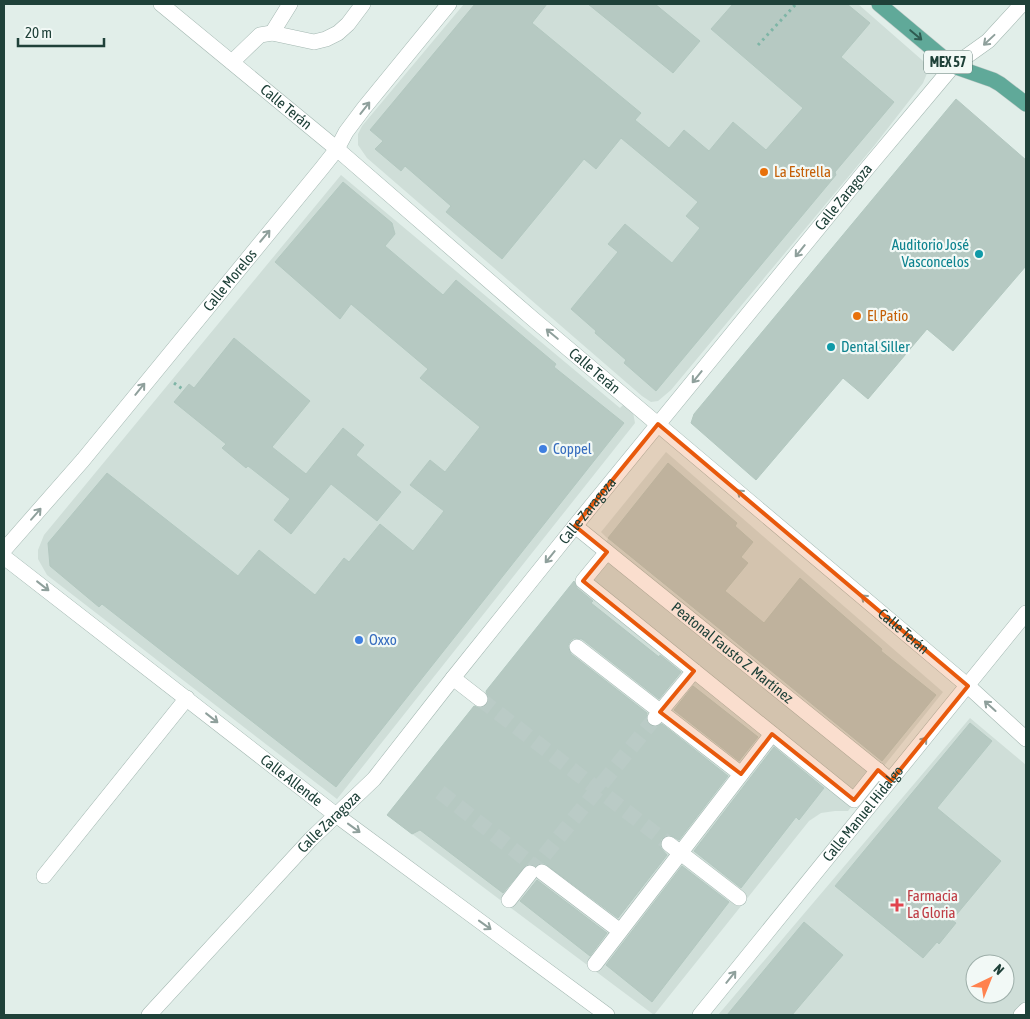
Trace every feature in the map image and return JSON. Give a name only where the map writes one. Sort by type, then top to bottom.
[{"type":"main road","name":"MEX 57","points":[[879,4],[953,66],[1000,84],[1026,104]]},
{"type":"street","name":"Calle Terán","points":[[161,4],[337,149],[526,312],[968,686],[1026,739]]},
{"type":"street","points":[[272,33],[289,4]]},
{"type":"street","points":[[232,62],[260,35],[272,33],[314,42],[326,40],[348,24],[363,4]]},
{"type":"street","name":"Calle Morelos","points":[[4,550],[83,460],[337,149],[356,119],[449,4]]},
{"type":"street","name":"Calle Zaragoza","points":[[149,1015],[311,839],[374,780],[575,526],[953,66],[988,41],[1022,4]]},
{"type":"street","name":"Peatonal Fausto Z. Martínez","points":[[575,526],[891,781]]},
{"type":"street","points":[[607,552],[584,581],[854,800],[878,770]]},
{"type":"street","name":"Calle Allende","points":[[4,556],[336,815],[607,1015]]},
{"type":"street","name":"Calle Manuel Hidalgo","points":[[700,1015],[1026,613]]},
{"type":"street","points":[[577,647],[657,715],[741,774]]},
{"type":"street","points":[[657,715],[694,671]]},
{"type":"street","points":[[453,678],[480,698]]},
{"type":"street","points":[[44,876],[187,698]]},
{"type":"street","points":[[595,964],[620,931],[675,849],[741,774],[772,734]]},
{"type":"street","points":[[675,849],[740,898]]},
{"type":"street","points":[[509,900],[536,873],[620,931]]},
{"type":"street","points":[[1021,1015],[1026,1010]]},
{"type":"path","points":[[758,46],[796,4]]},
{"type":"path","points":[[173,382],[184,390]]},
{"type":"highlighted area","points":[[658,424],[968,686],[891,781],[878,770],[854,800],[772,734],[741,774],[660,712],[694,671],[583,581],[607,552],[575,526]]},
{"type":"shaded area","points":[[464,4],[858,4],[922,60],[927,65],[928,71],[923,83],[874,146],[671,390],[658,401],[651,402],[367,158],[358,145],[358,134],[362,126]]},
{"type":"shaded area","points":[[341,175],[620,408],[624,404],[633,412],[635,423],[337,799],[47,575],[38,559],[38,550],[44,535]]},
{"type":"shaded area","points":[[666,452],[943,692],[848,811],[821,813],[809,821],[654,1015],[387,815],[608,539],[601,532]]},
{"type":"shaded area","points":[[970,718],[1026,765],[1026,1000],[1012,1015],[718,1015]]},
{"type":"building","points":[[475,4],[547,4],[532,23],[641,113],[635,120],[669,148],[684,130],[709,151],[733,122],[766,150],[803,108],[711,29],[733,4],[847,4],[870,23],[841,57],[894,102],[835,172],[836,175],[656,391],[624,363],[626,360],[571,309],[618,252],[608,244],[625,224],[672,263],[700,228],[686,216],[698,202],[621,138],[596,169],[584,159],[502,259],[446,212],[451,206],[405,166],[401,171],[375,149],[383,141],[370,130]]},
{"type":"building","points":[[588,4],[655,4],[700,41],[673,73]]},
{"type":"building","points":[[956,99],[1026,160],[1026,266],[953,351],[927,329],[868,399],[843,378],[756,480],[691,423],[694,414]]},
{"type":"building","points":[[343,182],[392,223],[395,234],[385,246],[443,295],[456,280],[556,364],[554,367],[624,423],[336,787],[102,604],[99,607],[50,566],[48,543],[107,473],[238,576],[259,550],[315,595],[344,558],[349,562],[380,524],[413,551],[444,511],[410,485],[430,460],[445,472],[480,427],[420,378],[428,369],[351,304],[340,319],[275,262]]},
{"type":"building","points":[[234,338],[310,401],[272,447],[306,474],[343,428],[364,445],[356,455],[401,492],[377,521],[331,484],[291,534],[274,520],[290,499],[248,466],[246,468],[222,448],[226,444],[174,402],[189,384],[194,388]]},
{"type":"building","points":[[668,463],[737,523],[735,526],[753,542],[741,557],[748,563],[725,591],[764,623],[800,578],[882,649],[881,651],[936,695],[882,761],[608,538]]},
{"type":"building","points":[[574,581],[577,588],[593,601],[591,603],[681,672],[659,699],[582,639],[574,638],[570,641],[568,646],[571,654],[647,713],[646,721],[649,725],[654,727],[662,724],[728,776],[679,840],[670,835],[661,839],[660,847],[667,855],[618,918],[544,863],[526,865],[503,893],[420,830],[412,834],[387,815],[474,706],[479,708],[487,705],[489,700],[486,691]]},
{"type":"building","points":[[693,686],[758,737],[739,761],[674,710]]},
{"type":"building","points":[[970,723],[992,741],[937,808],[1001,861],[952,920],[956,923],[939,944],[937,942],[923,958],[835,886]]},
{"type":"building","points":[[774,747],[824,788],[799,820],[796,817],[741,888],[694,851]]},
{"type":"building","points":[[682,866],[729,902],[652,1002],[606,965]]},
{"type":"building","points":[[537,880],[607,933],[590,956],[520,901]]},
{"type":"building","points":[[804,922],[843,955],[792,1015],[727,1015]]},
{"type":"tunnel","points":[[480,699],[669,844]]},
{"type":"tunnel","points":[[530,873],[655,718]]},
{"type":"tunnel","points":[[440,792],[542,872]]},
{"type":"place","name":"La Estrella","points":[[764,172]]},
{"type":"place","name":"Auditorio José Vasconcelos","points":[[979,254]]},
{"type":"place","name":"El Patio","points":[[857,316]]},
{"type":"place","name":"Dental Siller","points":[[831,347]]},
{"type":"place","name":"Coppel","points":[[543,449]]},
{"type":"place","name":"Oxxo","points":[[359,640]]},
{"type":"place","name":"Farmacia La Gloria","points":[[897,905]]}]
